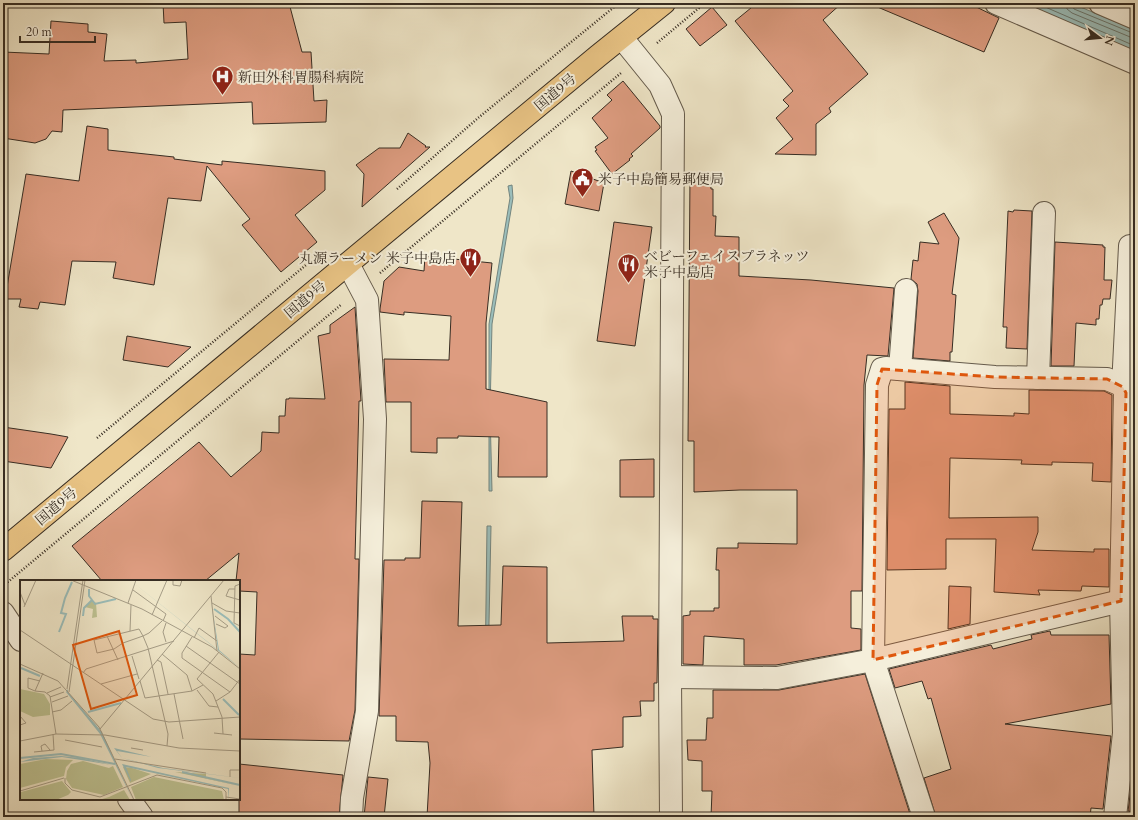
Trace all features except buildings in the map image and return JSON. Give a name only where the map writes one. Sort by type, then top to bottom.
[{"type":"highway","name":"国道9号","points":[[3,550],[598,56],[664,3]]},
{"type":"street","points":[[996,3],[1135,63]]},
{"type":"street","points":[[1100,3],[1135,18]]},
{"type":"street","points":[[622,38],[660,85],[673,114],[670,677],[671,817]]},
{"type":"street","points":[[1038,378],[1044,213]]},
{"type":"street","points":[[1115,817],[1129,690],[1121,601],[1126,393],[1123,387],[1130,246]]},
{"type":"street","points":[[348,264],[367,300],[375,420],[367,711],[352,798],[351,817]]},
{"type":"street","points":[[900,369],[906,290]]},
{"type":"street","points":[[924,817],[873,660],[878,379],[882,370],[900,369],[995,377],[1107,379],[1123,387]]},
{"type":"street","points":[[670,677],[777,678],[873,660],[1121,601]]},
{"type":"street","points":[[3,614],[20,639]]},
{"type":"street","points":[[130,800],[142,817]]},
{"type":"path","points":[[392,194],[478,118],[619,3]]},
{"type":"path","points":[[653,46],[705,3]]},
{"type":"path","points":[[375,277],[626,68]]},
{"type":"path","points":[[93,441],[312,260]]},
{"type":"path","points":[[3,586],[343,303]]},
{"type":"path","points":[[7,576],[10,580]]},
{"type":"highlighted area","points":[[882,369],[995,377],[1107,379],[1123,387],[1126,393],[1121,601],[873,660],[877,385]]},
{"type":"water","points":[[1014,3],[1071,3],[1135,30],[1135,56]]},
{"type":"water","points":[[512,185],[513,198],[492,324],[490,412],[492,491],[489,491],[489,324],[510,198],[508,186]]},
{"type":"water","points":[[487,526],[491,526],[485,817],[482,817],[484,757]]},
{"type":"place","name":"新田外科胃腸科病院","points":[[222,96]]},
{"type":"place","name":"米子中島簡易郵便局","points":[[582,198]]},
{"type":"place","name":"丸源ラーメン 米子中島店","points":[[471,278]]},
{"type":"place","name":"ベビーフェイスプラネッツ 米子中島店","points":[[628,284]]}]
